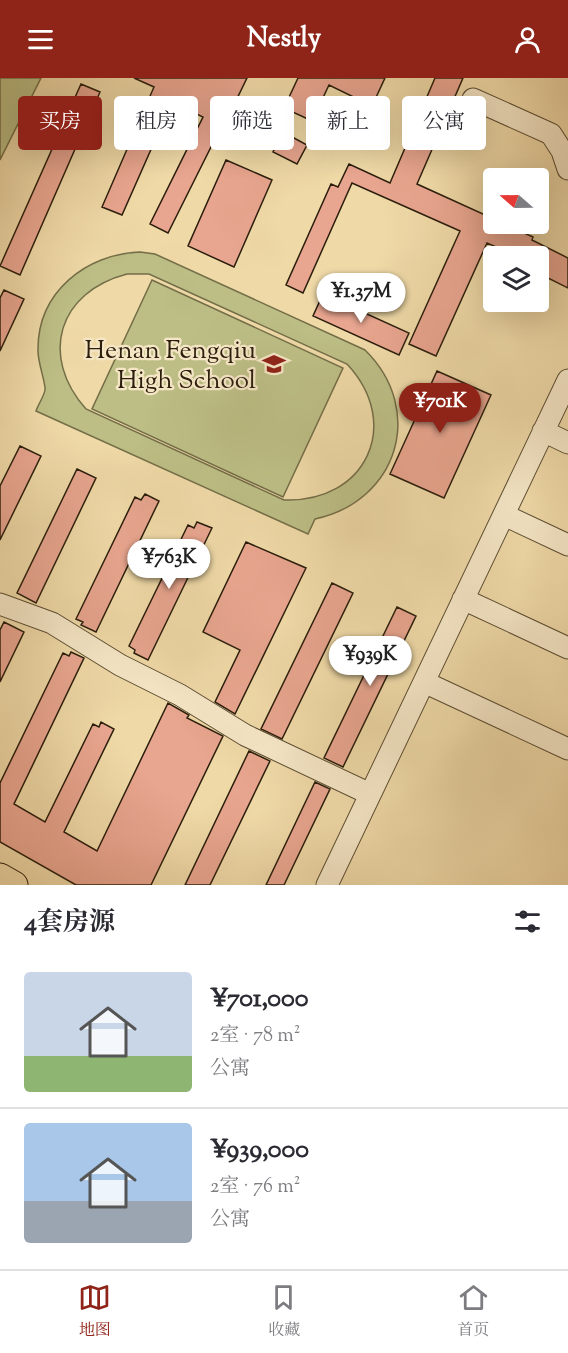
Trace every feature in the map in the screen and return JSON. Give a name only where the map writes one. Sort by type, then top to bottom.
[{"type":"main road","points":[[0,877],[14,885]]},
{"type":"street","points":[[486,103],[560,131],[562,151],[568,169]]},
{"type":"street","points":[[327,885],[568,380]]},
{"type":"street","points":[[543,431],[568,443]]},
{"type":"street","points":[[504,515],[568,544]]},
{"type":"street","points":[[463,599],[568,648]]},
{"type":"street","points":[[0,604],[52,623],[120,664],[180,695],[245,735],[370,794]]},
{"type":"street","points":[[424,682],[568,749]]},
{"type":"green space","points":[[0,78],[41,78],[32,96],[18,96],[18,124],[0,160]]},
{"type":"green space","points":[[140,252],[155,254],[365,350],[384,374],[395,399],[398,425],[394,450],[383,473],[366,493],[343,509],[315,519],[308,534],[36,411],[45,390],[38,349],[40,329],[46,310],[69,280],[101,260],[120,254]],"holes":[[[127,274],[149,274],[347,364],[364,387],[372,411],[373,434],[367,456],[355,474],[336,488],[313,497],[284,500],[86,409],[71,389],[63,368],[60,348],[63,328],[71,311],[85,295],[104,283]]]},
{"type":"green space","points":[[152,280],[343,368],[283,497],[92,409]]},
{"type":"building","points":[[134,78],[247,78],[238,96],[210,96],[210,149],[168,233],[150,224],[187,150],[198,150],[198,127],[203,117],[198,115],[198,96],[150,96],[154,87]]},
{"type":"building","points":[[298,78],[385,78],[377,96],[352,96],[329,85],[324,96],[306,96],[306,118],[294,113],[294,96],[290,96]]},
{"type":"building","points":[[435,78],[463,78],[455,96],[427,96]]},
{"type":"building","points":[[81,84],[100,92],[98,96],[76,96]]},
{"type":"building","points":[[294,138],[306,144],[297,164],[273,152],[274,150],[294,150]]},
{"type":"building","points":[[52,150],[75,150],[20,275],[0,266]]},
{"type":"building","points":[[127,150],[151,150],[122,215],[102,207]]},
{"type":"building","points":[[404,150],[432,150],[417,184],[483,214],[483,234],[526,234],[544,246],[494,246],[487,243],[483,246],[483,252],[436,356],[409,344],[460,231],[352,183],[303,293],[286,285],[331,184],[338,187],[349,164],[390,183]]},
{"type":"building","points":[[226,160],[272,180],[234,267],[188,246]]},
{"type":"building","points":[[549,248],[568,258],[568,288],[549,278]]},
{"type":"building","points":[[4,290],[24,299],[0,351],[0,298]]},
{"type":"building","points":[[323,294],[409,333],[399,355],[313,316]]},
{"type":"building","points":[[437,371],[491,395],[444,498],[390,474]]},
{"type":"building","points":[[20,446],[41,456],[0,540],[0,486]]},
{"type":"building","points":[[77,469],[96,478],[36,603],[17,593]]},
{"type":"building","points":[[145,494],[159,501],[96,632],[81,625],[83,622],[76,619],[135,497],[141,500]]},
{"type":"building","points":[[197,522],[212,528],[148,660],[134,653],[135,650],[129,646],[188,525],[194,528]]},
{"type":"building","points":[[246,542],[306,568],[235,714],[215,702],[240,650],[203,632]]},
{"type":"building","points":[[332,583],[353,593],[282,739],[261,729]]},
{"type":"building","points":[[397,607],[416,616],[343,767],[324,758]]},
{"type":"building","points":[[4,622],[24,632],[0,682],[0,630]]},
{"type":"building","points":[[71,652],[84,658],[14,804],[45,822],[93,724],[99,727],[101,722],[114,729],[64,832],[97,851],[168,703],[189,715],[187,718],[223,736],[151,885],[76,885],[0,842],[0,783],[63,653],[69,656]]},
{"type":"building","points":[[249,751],[270,761],[210,885],[185,885]]},
{"type":"building","points":[[315,782],[330,789],[284,885],[266,885]]},
{"type":"place","name":"Henan Fengqiu High School","points":[[274,364]]}]
